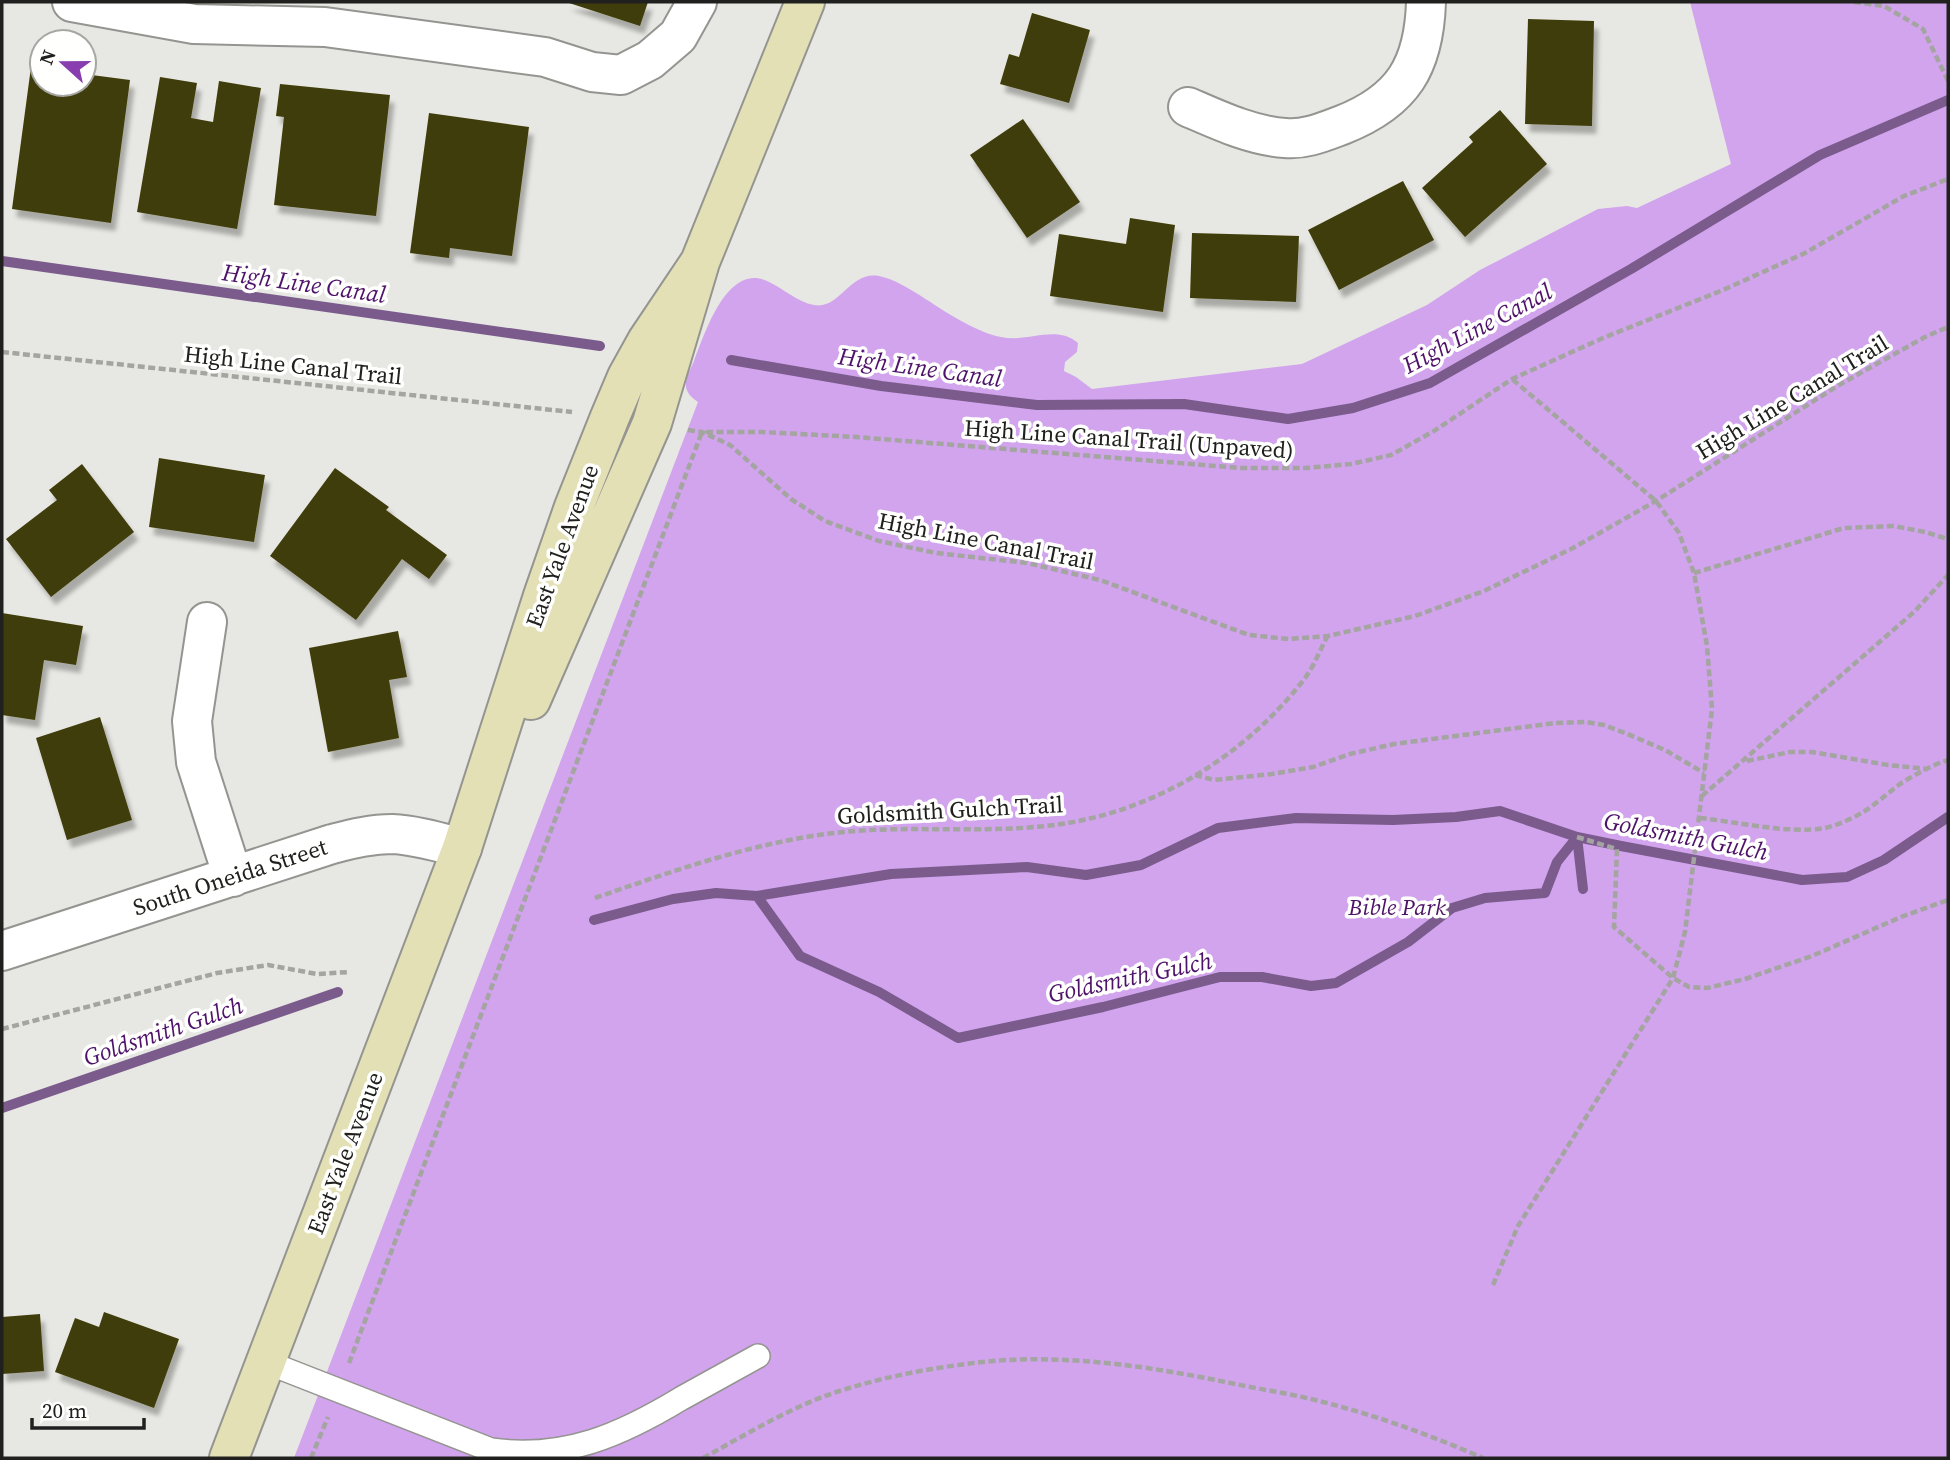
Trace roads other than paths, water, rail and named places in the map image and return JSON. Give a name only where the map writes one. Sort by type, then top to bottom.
[{"type":"main road","name":"East Yale Avenue","points":[[229,1458],[462,848],[543,596],[610,417],[627,377],[647,341],[700,262],[805,2]]},
{"type":"street","points":[[72,2],[194,24],[325,27],[545,57],[592,72],[621,75],[650,60],[678,36],[697,2]]},
{"type":"street","points":[[1188,107],[1240,127],[1288,139],[1305,138],[1351,122],[1384,102],[1409,75],[1419,55],[1426,20],[1426,2]]},
{"type":"street","points":[[207,622],[192,721],[196,762],[233,877]]},
{"type":"street","name":"South Oneida Street","points":[[2,951],[332,844],[365,836],[401,835],[462,848]]},
{"type":"lane","points":[[266,1362],[491,1450],[521,1456],[575,1452],[608,1440],[758,1356]]},
{"type":"waterway","name":"High Line Canal","points":[[731,360],[881,386],[1037,405],[1184,404],[1288,419],[1353,408],[1430,383],[1631,269],[1820,155],[1948,100]]},
{"type":"waterway","name":"High Line Canal","points":[[2,261],[600,346]]},
{"type":"waterway","points":[[594,920],[673,899],[716,893],[757,896],[891,874],[1027,867],[1086,875],[1141,865],[1218,828],[1296,818],[1393,820],[1456,817],[1500,811],[1577,837],[1621,846],[1802,880],[1847,877],[1884,860],[1948,817]]},
{"type":"waterway","points":[[1577,837],[1583,889]]},
{"type":"waterway","name":"Goldsmith Gulch","points":[[757,896],[800,956],[879,992],[958,1038],[1103,1007],[1220,977],[1262,977],[1311,986],[1336,983],[1408,942],[1452,908],[1485,898],[1545,893],[1557,862],[1577,837]]},
{"type":"waterway","name":"Goldsmith Gulch","points":[[2,1108],[338,992]]},
{"type":"park label","name":"Bible Park","points":[[1397,907]]}]
